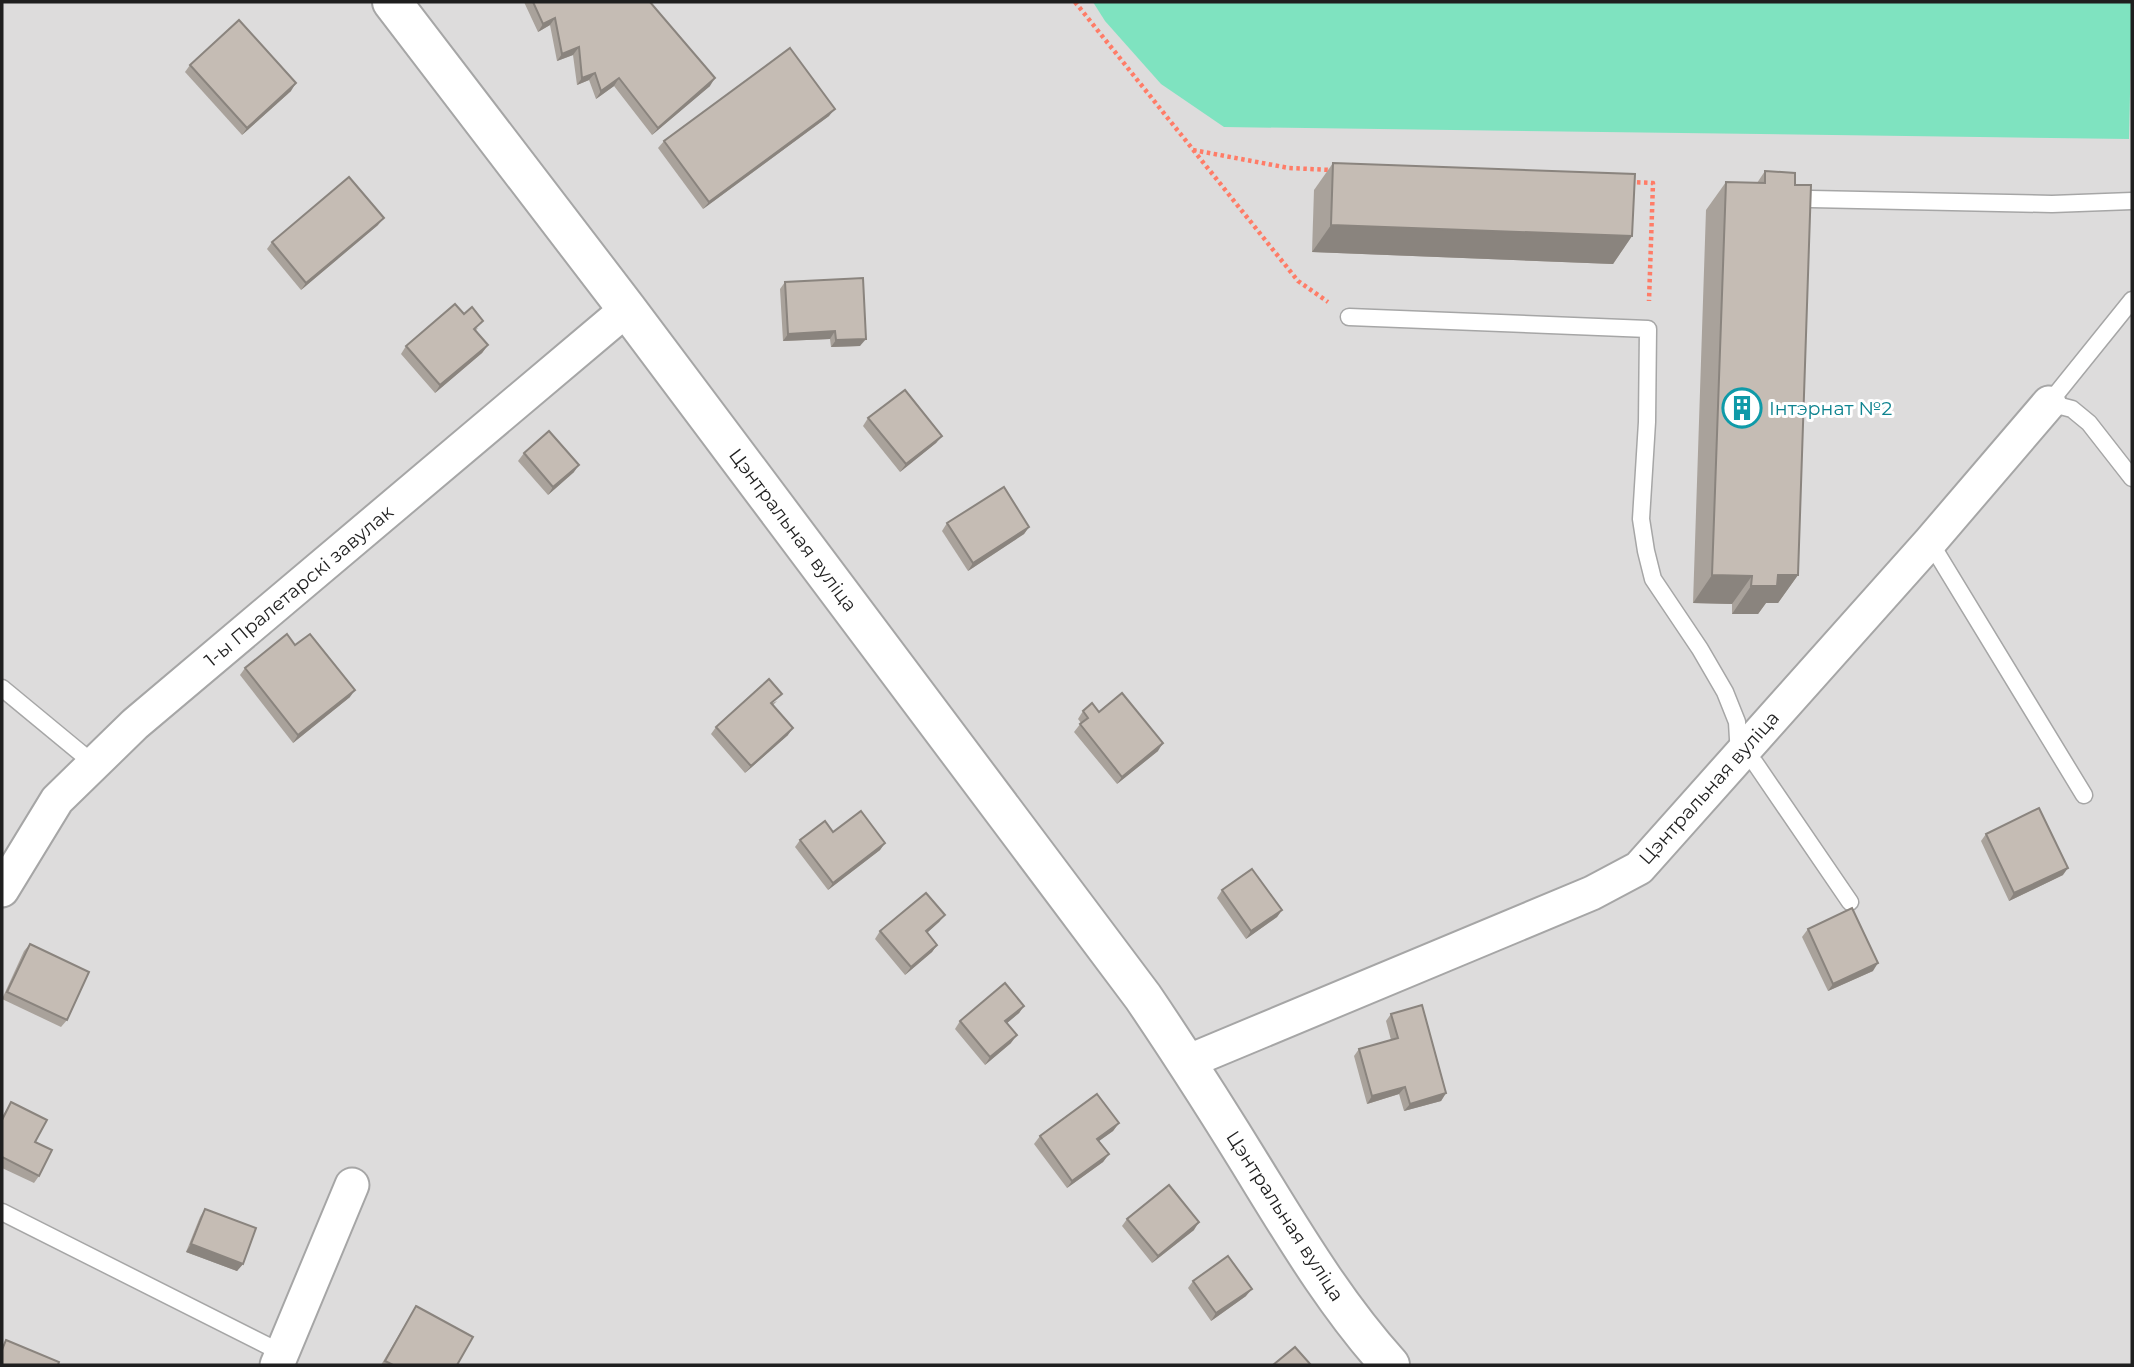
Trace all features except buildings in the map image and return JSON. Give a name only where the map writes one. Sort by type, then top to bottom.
[{"type":"street","name":"Цэнтральная вуліца","points":[[392,2],[627,309],[1143,996],[1187,1062],[1300,1246],[1369,1343],[1390,1365]]},
{"type":"street","name":"1-ы Пралетарскі завулак","points":[[2,890],[57,800],[135,724],[627,309]]},
{"type":"street","name":"Цэнтральная вуліца","points":[[1187,1062],[1592,893],[1639,868],[1930,542],[2049,403]]},
{"type":"street","points":[[279,1359],[352,1185]]},
{"type":"lane","points":[[1811,199],[2052,204],[2132,201]]},
{"type":"lane","points":[[2132,300],[2049,403],[2072,409],[2089,424],[2132,478]]},
{"type":"lane","points":[[1349,317],[1648,329],[1647,422],[1641,519],[1653,579],[1725,692],[1737,722],[1739,756],[1755,763],[1850,902]]},
{"type":"lane","points":[[1930,542],[2084,795]]},
{"type":"lane","points":[[2,688],[94,764]]},
{"type":"lane","points":[[2,1212],[279,1359]]},
{"type":"path","points":[[1075,2],[1298,281],[1349,317]]},
{"type":"path","points":[[1193,150],[1289,168],[1343,170]]},
{"type":"path","points":[[1626,182],[1653,183],[1648,329]]},
{"type":"shaded area","points":[[2,2],[2132,2],[2132,1365],[2,1365]]},
{"type":"green space","points":[[1093,2],[2132,2],[2129,139],[1224,127],[1161,84],[1105,21]]},
{"type":"place","name":"Інтэрнат №2","points":[[1742,408]]}]
